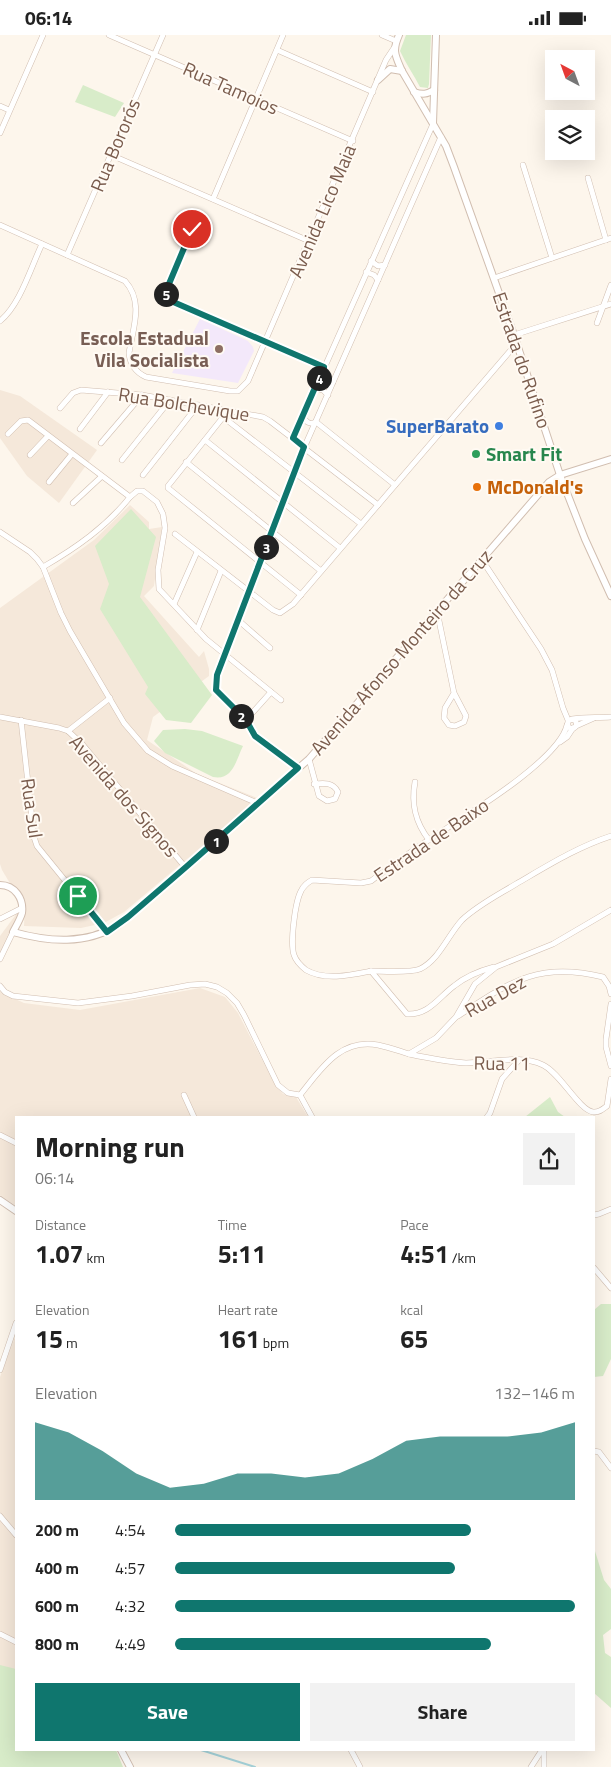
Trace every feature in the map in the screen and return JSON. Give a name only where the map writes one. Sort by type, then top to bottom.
[{"type":"street","points":[[0,133],[43,35]]},
{"type":"street","name":"Rua Tamoios","points":[[109,35],[353,141]]},
{"type":"street","name":"Rua Bororós","points":[[67,255],[163,35]]},
{"type":"street","points":[[213,199],[283,35]]},
{"type":"street","points":[[382,35],[396,41]]},
{"type":"street","points":[[293,438],[433,124],[436,35]]},
{"type":"street","name":"Estrada do Rufino","points":[[396,41],[402,71],[441,137],[463,190],[517,343],[560,475],[585,539],[611,596]]},
{"type":"street","name":"Avenida Lico Maia","points":[[67,255],[118,277],[130,287],[136,301],[136,308],[129,353],[130,361],[140,374],[146,377],[238,391],[248,381],[353,141],[386,60],[396,41]]},
{"type":"street","points":[[277,49],[373,92]]},
{"type":"street","points":[[378,80],[390,69],[402,71]]},
{"type":"street","points":[[414,92],[421,95],[434,90]]},
{"type":"street","points":[[0,106],[9,110]]},
{"type":"street","points":[[298,768],[255,736],[246,720],[216,690],[217,675],[304,448],[441,137]]},
{"type":"street","points":[[419,153],[431,159]]},
{"type":"street","points":[[111,155],[309,241]]},
{"type":"street","points":[[524,165],[552,258]]},
{"type":"street","points":[[494,278],[608,239],[588,178]]},
{"type":"street","points":[[0,225],[67,255]]},
{"type":"street","points":[[192,229],[169,280],[166,291],[171,301],[324,367]]},
{"type":"street","points":[[0,321],[8,314],[15,303],[42,244]]},
{"type":"street","points":[[371,261],[378,266],[385,265]]},
{"type":"street","points":[[366,272],[374,275],[378,280]]},
{"type":"street","points":[[597,323],[611,285]]},
{"type":"street","points":[[514,335],[611,304]]},
{"type":"street","points":[[175,534],[273,610],[280,613],[284,612],[301,595],[517,343]]},
{"type":"street","points":[[321,375],[326,381],[333,382]]},
{"type":"street","points":[[315,388],[323,390],[328,395]]},
{"type":"street","name":"Rua Bolchevique","points":[[60,408],[76,391],[88,390],[142,395],[262,417],[293,438],[378,505]]},
{"type":"street","points":[[80,429],[108,392]]},
{"type":"street","points":[[101,443],[142,395]]},
{"type":"street","points":[[122,460],[170,400]]},
{"type":"street","points":[[143,475],[198,405]]},
{"type":"street","points":[[228,411],[168,488],[301,595]]},
{"type":"street","points":[[303,416],[308,423],[313,424],[316,422]]},
{"type":"street","points":[[223,417],[361,524]]},
{"type":"street","points":[[8,434],[21,421],[28,420],[101,477],[130,497]]},
{"type":"street","points":[[316,422],[395,485]]},
{"type":"street","points":[[30,455],[48,436]]},
{"type":"street","points":[[205,440],[340,549]]},
{"type":"street","points":[[49,482],[72,455]]},
{"type":"street","name":"Avenida Afonso Monteiro da Cruz","points":[[14,932],[26,936],[66,940],[93,937],[107,932],[128,917],[309,759],[549,481],[560,475],[611,459]]},
{"type":"street","points":[[186,463],[321,571]]},
{"type":"street","points":[[74,503],[101,477]]},
{"type":"street","points":[[43,567],[71,551],[119,511],[137,491],[142,491],[161,507],[165,527],[158,570],[159,589],[196,630],[281,700]]},
{"type":"street","points":[[0,532],[30,552],[43,567],[65,621],[124,723],[148,751],[172,766],[257,803]]},
{"type":"street","points":[[174,604],[197,552]]},
{"type":"street","points":[[482,560],[541,649],[552,669],[570,728],[575,727]]},
{"type":"street","points":[[196,630],[221,571]]},
{"type":"street","points":[[437,611],[454,693],[466,716],[464,722],[455,726],[449,725],[444,718],[445,708],[454,693]]},
{"type":"street","points":[[238,620],[270,647]]},
{"type":"street","points":[[246,720],[271,692]]},
{"type":"street","points":[[68,731],[110,698]]},
{"type":"street","name":"Avenida dos Signos","points":[[0,717],[48,725],[68,731],[82,744],[186,867]]},
{"type":"street","name":"Estrada de Baixo","points":[[557,744],[566,730],[569,721],[588,717],[611,717]]},
{"type":"street","name":"Estrada de Baixo","points":[[594,718],[575,727],[512,784],[491,800],[428,840],[366,883],[312,881],[307,883],[300,892],[293,936],[294,957],[300,964],[314,973],[327,975],[343,976],[371,971],[406,971],[421,968],[432,959],[462,921],[477,907],[560,858],[586,845],[611,836]]},
{"type":"street","name":"Rua Sul","points":[[21,720],[34,837],[37,846],[107,932]]},
{"type":"street","points":[[309,759],[314,784],[319,796],[327,801],[335,799],[337,796],[338,792],[334,786],[327,783],[314,784]]},
{"type":"street","points":[[415,782],[412,795],[416,819],[428,840]]},
{"type":"street","points":[[0,885],[10,887],[16,892],[21,901],[22,908],[19,921],[0,959]]},
{"type":"street","points":[[0,919],[22,908]]},
{"type":"street","points":[[371,971],[407,1014],[415,1014],[432,1006],[462,979],[553,944],[611,910]]},
{"type":"street","points":[[409,1054],[436,1038],[456,1017],[476,984],[496,967]]},
{"type":"street","name":"Rua Dez","points":[[456,1017],[507,985],[529,976],[552,971],[575,971],[603,977],[609,985],[611,994]]},
{"type":"street","points":[[0,986],[5,992],[13,996],[78,1003],[132,996],[190,985],[205,984],[217,987],[227,993],[237,1003],[278,1085],[288,1093],[300,1095],[311,1116]]},
{"type":"street","points":[[611,1004],[606,1047],[611,1066]]},
{"type":"street","name":"Rua 11","points":[[300,1095],[326,1063],[337,1053],[349,1047],[362,1044],[377,1045],[438,1061],[467,1063],[519,1061],[543,1065],[551,1071],[584,1107],[592,1112],[598,1112],[607,1106],[611,1079]]},
{"type":"street","points":[[488,1116],[502,1079],[519,1061]]},
{"type":"street","points":[[184,1095],[194,1116]]},
{"type":"street","points":[[0,1135],[15,1142]]},
{"type":"street","points":[[0,1200],[15,1210]]},
{"type":"street","points":[[595,1215],[611,1209]]},
{"type":"street","points":[[595,1269],[611,1288]]},
{"type":"street","points":[[0,1370],[15,1326]]},
{"type":"street","points":[[595,1451],[599,1452],[611,1468]]},
{"type":"street","points":[[0,1516],[15,1534]]},
{"type":"street","points":[[0,1634],[15,1642]]},
{"type":"street","points":[[122,1751],[130,1767]]},
{"type":"street","points":[[352,1751],[360,1767]]},
{"type":"street","points":[[531,1767],[542,1751]]},
{"type":"street","points":[[543,1751],[544,1767]]},
{"type":"shaded area","name":"Escola Estadual Vila Socialista","points":[[200,319],[248,341],[253,347],[254,351],[238,383],[172,373]]},
{"type":"shaded area","points":[[0,390],[20,396],[97,450],[59,503],[27,476],[0,438]]},
{"type":"shaded area","points":[[130,505],[149,522],[149,529],[162,527],[154,586],[144,596],[199,657],[204,651],[209,669],[209,676],[153,717],[147,740],[197,774],[257,798],[124,912],[104,923],[81,928],[24,926],[25,900],[19,891],[11,885],[0,864],[0,608],[94,540]]},
{"type":"shaded area","points":[[23,905],[14,925],[0,953],[0,936]]},
{"type":"shaded area","points":[[200,988],[225,997],[238,1013],[274,1083],[283,1094],[296,1097],[307,1116],[15,1116],[15,1205],[0,1195],[0,991],[24,1003],[80,1010]]},
{"type":"shaded area","points":[[15,1337],[15,1709],[0,1699],[0,1377]]},
{"type":"green space","points":[[406,35],[431,35],[428,88],[420,87],[400,51]]},
{"type":"green space","points":[[83,85],[124,103],[115,117],[75,102]]},
{"type":"green space","points":[[131,509],[156,537],[140,597],[212,695],[191,723],[166,720],[145,694],[148,687],[100,609],[109,584],[95,546]]},
{"type":"green space","points":[[185,729],[202,731],[243,746],[236,763],[229,773],[225,776],[213,777],[165,753],[154,741],[163,730]]},
{"type":"green space","points":[[550,1097],[558,1112],[564,1116],[526,1116]]},
{"type":"green space","points":[[601,1304],[611,1304],[611,1359],[603,1376],[595,1377],[595,1309]]},
{"type":"green space","points":[[595,1551],[604,1580],[611,1589],[611,1629],[603,1635],[605,1653],[611,1657],[611,1708],[595,1694]]},
{"type":"green space","points":[[0,1665],[15,1669],[15,1751],[116,1751],[123,1767],[0,1767]]},
{"type":"waterway","points":[[204,1751],[255,1767]]},
{"type":"place","name":"Escola Estadual Vila Socialista","points":[[219,349]]},
{"type":"place","name":"SuperBarato","points":[[499,426]]},
{"type":"place","name":"Smart Fit","points":[[476,454]]},
{"type":"place","name":"McDonald's","points":[[477,487]]},
{"type":"route","points":[[78,896],[107,932],[128,917],[298,768],[255,736],[246,720],[216,690],[217,675],[224,653],[304,447],[293,438],[324,367],[249,333],[171,301],[166,291],[169,280],[192,229]]}]
